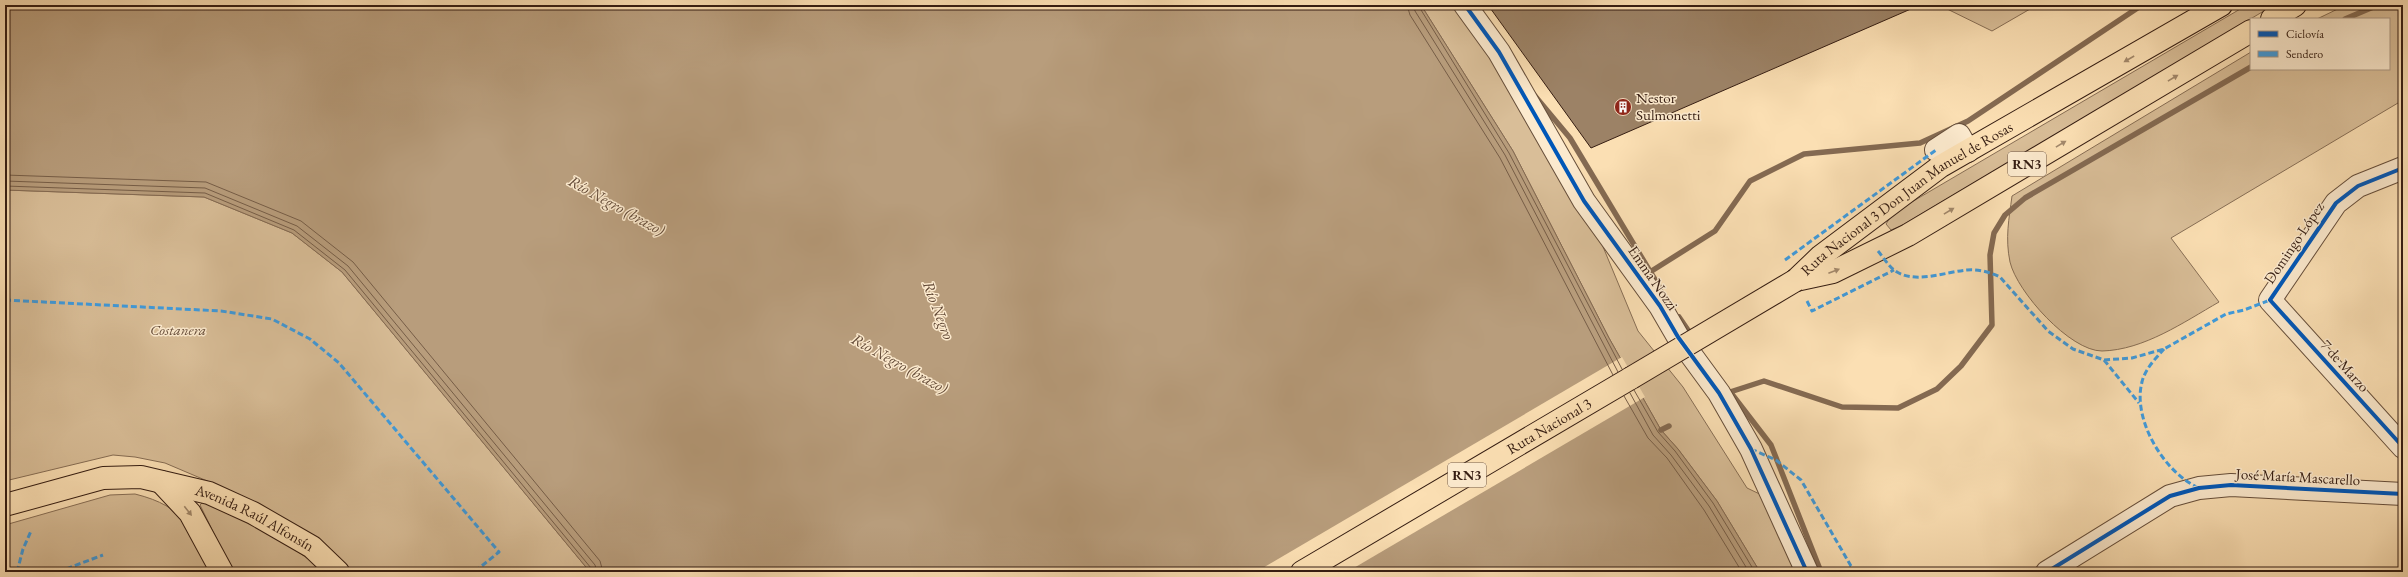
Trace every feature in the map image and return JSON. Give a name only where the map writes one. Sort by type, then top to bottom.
[{"type":"main road","name":"Ruta Nacional 3 Don Juan Manuel de Rosas","points":[[1796,280],[1821,256],[1941,166],[2206,12],[2221,5]]},
{"type":"main road","points":[[2274,18],[2295,6]]},
{"type":"main road","name":"Ruta Nacional 3 Don Juan Manuel de Rosas","points":[[1796,280],[1833,272],[1908,235],[2250,32]]},
{"type":"main road","name":"Ruta Nacional 3","points":[[1302,572],[1796,280]]},
{"type":"main road","name":"Avenida Raúl Alfonsín","points":[[7,503],[103,478],[141,477],[209,493],[253,513],[312,547],[338,572]]},
{"type":"main road","name":"Avenida Raúl Alfonsín","points":[[161,482],[190,513],[222,572]]},
{"type":"street","name":"Emma Nozzi","points":[[1465,5],[1499,52],[1584,201],[1660,306],[1678,336],[1719,393],[1751,449],[1807,572]]},
{"type":"street","points":[[1936,150],[1959,135],[1968,151]]},
{"type":"street","name":"Domingo López","points":[[2270,300],[2336,203],[2358,186],[2403,168]]},
{"type":"street","name":"7 de Marzo","points":[[2270,300],[2403,447]]},
{"type":"street","name":"José María Mascarello","points":[[2047,572],[2170,496],[2199,488],[2231,485],[2403,494]]},
{"type":"green space","points":[[1421,5],[1456,5],[1584,201],[1638,331],[1683,387],[1747,488],[1768,498],[1797,572],[1760,572],[1717,501],[1678,449],[1661,430],[1609,338],[1513,151]]},
{"type":"green space","points":[[1939,5],[2037,5],[1992,31]]},
{"type":"green space","points":[[2247,5],[2274,5],[1901,226],[1891,230],[1886,224],[1893,213]]},
{"type":"green space","points":[[2346,5],[2403,5],[2403,100],[2171,238],[2219,302],[2163,334],[2133,346],[2118,349],[2102,351],[2089,348],[2075,341],[2061,331],[2047,318],[2023,289],[2010,262],[2008,237],[2012,196],[2250,53],[2250,70],[2390,70],[2390,18],[2319,18]]},
{"type":"green space","name":"Costanera","points":[[5,190],[204,197],[292,233],[342,272],[590,572],[347,572],[212,483],[165,463],[135,457],[113,455],[5,481]]},
{"type":"green space","points":[[135,494],[152,499],[166,506],[185,522],[192,532],[213,572],[5,572],[5,525],[110,495]]},
{"type":"green space","points":[[203,502],[267,532],[297,551],[325,572],[233,572],[200,505]]},
{"type":"water","points":[[5,5],[1421,5],[1513,151],[1609,338],[1661,430],[1678,449],[1717,501],[1760,572],[590,572],[342,272],[292,233],[204,197],[5,190]]},
{"type":"pier","points":[[1622,357],[1645,397],[1347,572],[1256,572]]},
{"type":"building","name":"Nestor Sulmonetti","points":[[1488,5],[1920,5],[1591,148]]},
{"type":"waterway","points":[[1650,272],[1715,231],[1750,181],[1804,154],[1920,143],[1968,121],[2142,5]]},
{"type":"waterway","points":[[2347,18],[2378,5]]},
{"type":"waterway","points":[[1730,392],[1764,381],[1842,407],[1898,408],[1937,389],[1961,366],[1992,325],[1990,255],[1994,233],[2005,215],[2025,198],[2250,68]]},
{"type":"waterway","points":[[1535,96],[1570,138],[1660,288]]},
{"type":"waterway","points":[[1679,317],[1692,336]]},
{"type":"waterway","points":[[1731,393],[1771,445],[1821,572]]},
{"type":"waterway","points":[[1661,430],[1669,426]]},
{"type":"marked path","points":[[1785,260],[1936,150]]},
{"type":"marked path","points":[[1878,251],[1894,270],[1911,277],[1971,270],[1984,271],[2000,277],[2048,331],[2073,349],[2104,360],[2132,358],[2164,349],[2226,314],[2244,310],[2270,300]]},
{"type":"marked path","points":[[1807,301],[1812,311],[1894,270]]},
{"type":"marked path","points":[[5,300],[221,311],[272,319],[310,339],[339,363],[499,552],[478,569]]},
{"type":"marked path","points":[[2164,349],[2151,364],[2143,377],[2140,397],[2146,428],[2163,458],[2186,481],[2199,488]]},
{"type":"marked path","points":[[2104,360],[2139,403]]},
{"type":"marked path","points":[[1751,449],[1776,460],[1801,480],[1851,566],[1857,572]]},
{"type":"marked path","points":[[17,572],[23,549],[31,531]]},
{"type":"marked path","points":[[58,572],[103,555]]},
{"type":"cycle path","points":[[1465,5],[1499,52],[1584,201],[1660,306],[1678,337],[1719,393],[1751,449],[1807,572]]},
{"type":"cycle path","points":[[2403,168],[2358,186],[2336,203],[2270,300],[2403,447]]},
{"type":"cycle path","points":[[2047,572],[2170,496],[2199,488],[2231,485],[2403,494]]},
{"type":"place","name":"Nestor Sulmonetti","points":[[1623,107]]},
{"type":"water label","name":"Río Negro (brazo)","points":[[617,205]]},
{"type":"water label","name":"Río Negro","points":[[939,310]]},
{"type":"water label","name":"Río Negro (brazo)","points":[[900,363]]}]
